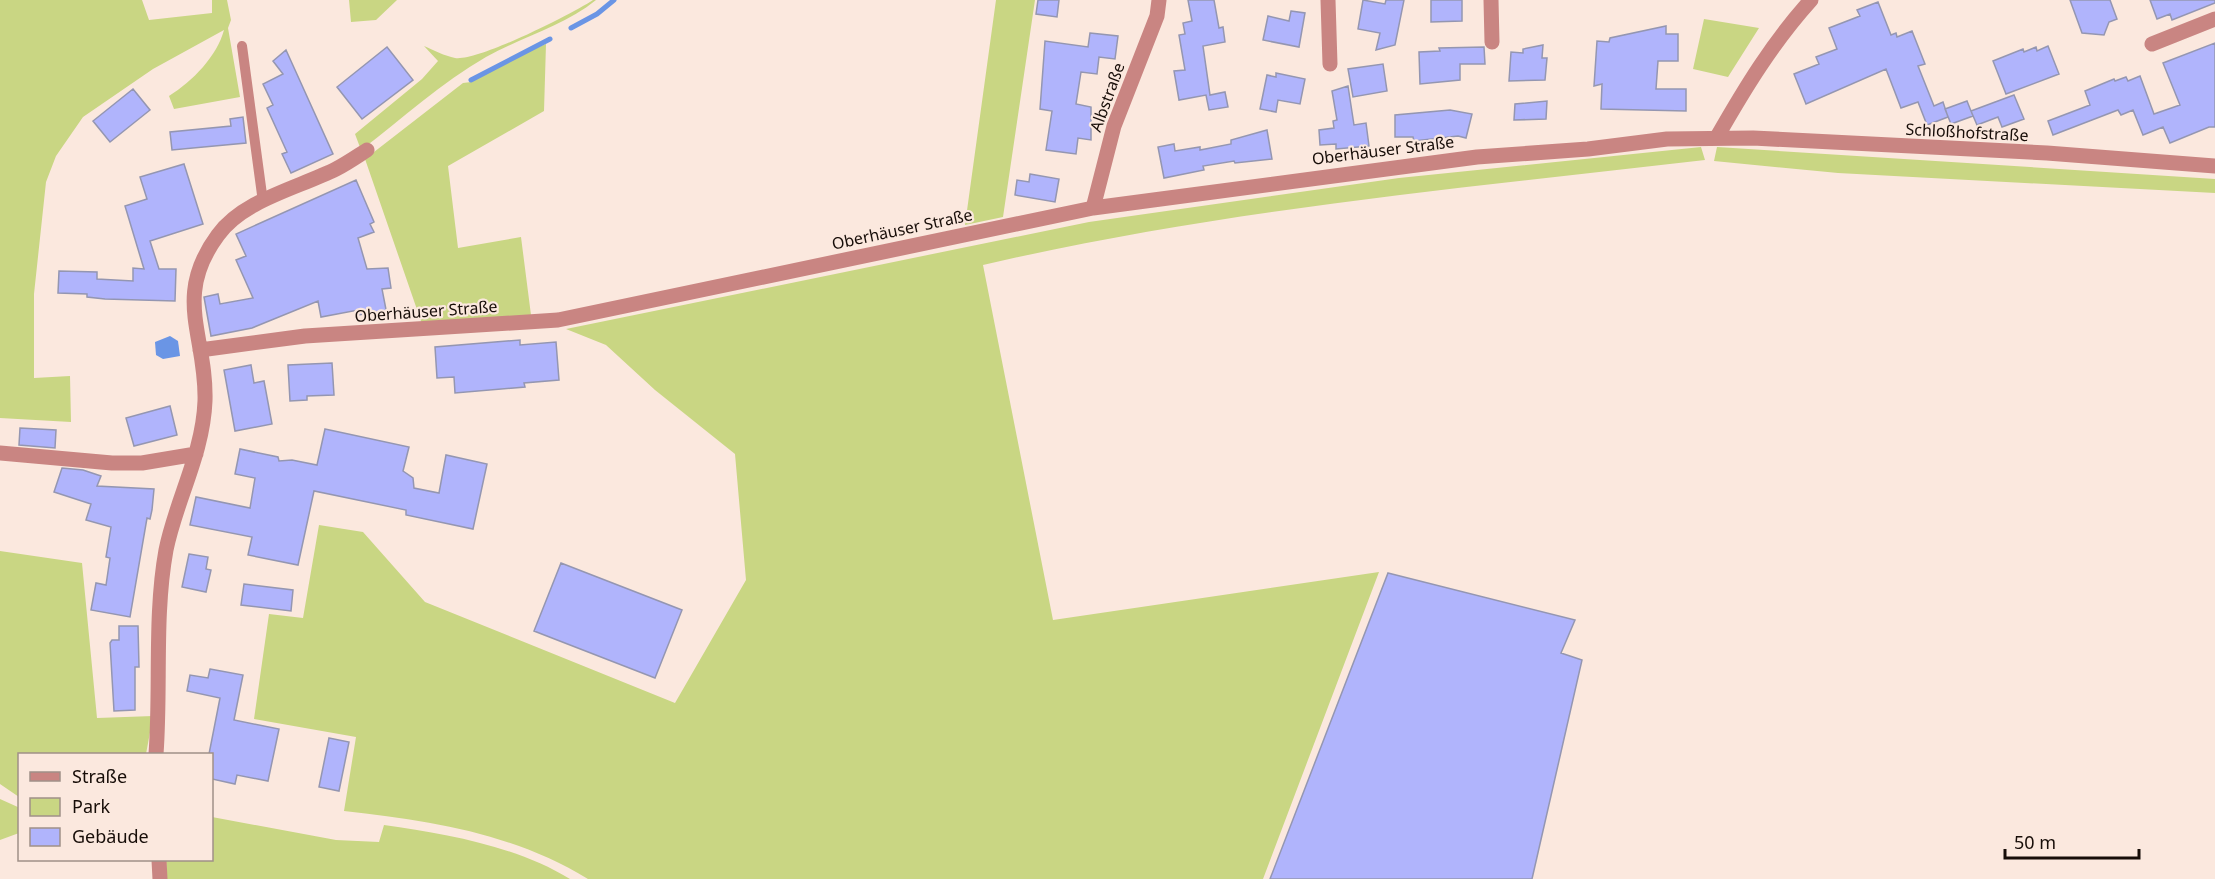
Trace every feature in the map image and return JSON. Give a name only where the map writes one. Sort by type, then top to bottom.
[{"type":"street","name":"Albstraße","points":[[1093,208],[1114,126],[1157,16],[1159,0]]},
{"type":"street","points":[[1328,0],[1330,64]]},
{"type":"street","points":[[1491,0],[1492,42]]},
{"type":"street","points":[[1717,137],[1751,76],[1786,27],[1811,0]]},
{"type":"street","points":[[2152,44],[2215,19]]},
{"type":"street","name":"Oberhäuser Straße","points":[[200,350],[305,336],[558,320],[1093,208],[1477,157],[1588,149],[1667,139],[1717,137]]},
{"type":"street","name":"Schloßhofstraße","points":[[1717,137],[2047,153],[2215,166]]},
{"type":"street","points":[[156,753],[162,586],[166,549],[196,454],[205,400],[200,350],[192,307],[195,282],[203,257],[219,233],[246,211],[338,168],[367,150]]},
{"type":"street","points":[[0,453],[112,463],[142,463],[196,454]]},
{"type":"street","points":[[159,861],[160,879]]},
{"type":"lane","points":[[242,46],[264,202]]},
{"type":"green space","points":[[0,0],[142,0],[149,20],[212,13],[212,0],[227,0],[231,20],[228,28],[240,97],[174,109],[169,96],[203,67],[216,49],[224,30],[153,69],[83,117],[56,156],[46,182],[34,294],[34,378],[70,376],[71,422],[0,418]]},
{"type":"green space","points":[[349,0],[397,0],[376,20],[351,22]]},
{"type":"green space","points":[[596,0],[570,17],[470,67],[438,89],[361,150],[355,134],[422,79],[438,61],[424,46],[455,58],[483,53],[566,16]]},
{"type":"green space","points":[[996,0],[1035,0],[1003,217],[965,225]]},
{"type":"green space","points":[[1704,19],[1759,28],[1728,77],[1693,69]]},
{"type":"green space","points":[[546,44],[544,111],[448,166],[458,248],[521,237],[531,315],[422,324],[365,159],[463,83],[471,82],[514,57]]},
{"type":"green space","points":[[1701,147],[1705,160],[1342,202],[1252,215],[1162,229],[983,265],[1053,620],[1379,572],[1263,879],[588,879],[560,863],[501,840],[408,819],[344,811],[356,737],[254,719],[269,614],[303,618],[319,525],[363,532],[425,602],[675,703],[746,580],[735,454],[655,390],[606,345],[566,329],[1089,222],[1399,178]]},
{"type":"green space","points":[[1717,147],[2215,179],[2215,193],[1838,173],[1714,161]]},
{"type":"green space","points":[[0,551],[82,563],[97,718],[153,716],[146,753],[18,753],[18,796],[0,784]]},
{"type":"green space","points":[[0,799],[18,807],[18,833],[0,840]]},
{"type":"green space","points":[[213,817],[336,840],[379,842],[384,825],[456,837],[527,858],[570,879],[167,879],[166,861],[213,861]]},
{"type":"water","points":[[170,336],[178,341],[180,356],[163,359],[156,355],[155,342]]},
{"type":"building","points":[[1038,0],[1059,0],[1057,17],[1036,14]]},
{"type":"building","points":[[1188,0],[1214,0],[1219,28],[1223,27],[1225,42],[1203,46],[1210,95],[1225,92],[1228,107],[1209,110],[1206,95],[1179,100],[1174,71],[1185,70],[1179,35],[1185,34],[1183,23],[1192,21]]},
{"type":"building","points":[[1363,0],[1385,4],[1386,0],[1404,0],[1395,45],[1376,50],[1380,33],[1358,29]]},
{"type":"building","points":[[1431,0],[1462,0],[1462,21],[1431,22]]},
{"type":"building","points":[[2070,0],[2110,0],[2117,19],[2109,22],[2104,35],[2082,33]]},
{"type":"building","points":[[2150,0],[2215,0],[2215,3],[2172,20],[2170,14],[2157,19]]},
{"type":"building","points":[[1878,2],[1891,35],[1896,33],[1897,37],[1912,31],[1925,64],[1918,66],[1934,106],[1943,102],[1948,117],[1927,125],[1918,102],[1901,108],[1886,69],[1806,104],[1794,74],[1819,64],[1816,57],[1837,49],[1829,28],[1860,16],[1857,10]]},
{"type":"building","points":[[1291,11],[1305,13],[1299,47],[1263,40],[1268,16],[1289,21]]},
{"type":"building","points":[[1666,26],[1666,34],[1678,34],[1678,61],[1658,61],[1656,89],[1686,89],[1686,111],[1601,109],[1602,84],[1594,86],[1597,41],[1609,42],[1610,38]]},
{"type":"building","points":[[1090,33],[1118,36],[1115,59],[1099,57],[1097,74],[1081,72],[1076,104],[1091,107],[1091,140],[1078,138],[1076,154],[1046,150],[1052,111],[1040,109],[1045,41],[1088,47]]},
{"type":"building","points":[[2215,43],[2215,127],[2209,127],[2170,143],[2163,127],[2143,135],[2133,110],[2121,115],[2118,110],[2053,135],[2048,121],[2090,105],[2085,91],[2114,79],[2115,81],[2126,77],[2128,81],[2140,76],[2154,114],[2180,105],[2163,63]]},
{"type":"building","points":[[1543,45],[1542,58],[1547,58],[1545,80],[1509,81],[1511,52],[1523,53],[1523,49]]},
{"type":"building","points":[[2048,46],[2059,74],[2006,94],[1993,61],[2023,49],[2024,52],[2036,47],[2037,51]]},
{"type":"building","points":[[387,47],[413,80],[362,119],[337,87]]},
{"type":"building","points":[[1484,47],[1485,64],[1460,64],[1460,80],[1420,84],[1419,52],[1440,51],[1439,48]]},
{"type":"building","points":[[286,50],[333,154],[291,173],[282,154],[287,152],[267,108],[273,105],[263,84],[283,74],[273,61]]},
{"type":"building","points":[[1383,64],[1387,91],[1353,97],[1348,69]]},
{"type":"building","points":[[1276,73],[1305,79],[1300,104],[1278,100],[1276,112],[1260,109],[1267,75],[1276,77]]},
{"type":"building","points":[[1348,86],[1354,125],[1366,123],[1369,146],[1336,149],[1336,144],[1320,145],[1319,130],[1334,128],[1333,121],[1337,120],[1332,91]]},
{"type":"building","points":[[133,89],[150,110],[110,142],[93,121]]},
{"type":"building","points":[[2014,95],[2024,119],[2002,127],[1998,117],[1977,125],[1971,111]]},
{"type":"building","points":[[1547,101],[1546,119],[1514,120],[1515,104]]},
{"type":"building","points":[[1967,101],[1973,116],[1951,124],[1945,109]]},
{"type":"building","points":[[1450,110],[1472,114],[1466,138],[1458,136],[1414,141],[1413,137],[1395,137],[1395,115]]},
{"type":"building","points":[[243,117],[246,143],[172,150],[170,132],[231,126],[230,119]]},
{"type":"building","points":[[1267,130],[1272,159],[1235,163],[1234,161],[1203,166],[1204,170],[1164,178],[1158,147],[1174,144],[1175,151],[1200,147],[1200,150],[1231,144],[1231,140]]},
{"type":"building","points":[[184,164],[203,224],[150,241],[159,269],[176,269],[175,301],[105,299],[87,297],[87,294],[58,293],[59,271],[97,272],[97,279],[133,281],[133,268],[144,269],[125,206],[147,199],[140,177]]},
{"type":"building","points":[[1030,174],[1059,179],[1055,202],[1015,195],[1017,180],[1029,182]]},
{"type":"building","points":[[356,180],[374,222],[370,224],[374,232],[358,238],[367,269],[388,268],[391,288],[382,289],[388,320],[376,312],[359,315],[358,310],[321,317],[318,301],[252,328],[211,336],[204,297],[218,294],[220,304],[253,298],[236,260],[246,256],[236,234]]},
{"type":"building","points":[[520,340],[520,345],[556,342],[559,380],[524,383],[525,387],[455,393],[454,377],[437,378],[435,347]]},
{"type":"building","points":[[332,363],[334,395],[307,396],[307,400],[290,401],[288,365]]},
{"type":"building","points":[[251,365],[254,383],[264,381],[272,424],[235,431],[224,370]]},
{"type":"building","points":[[170,406],[177,435],[134,446],[126,418]]},
{"type":"building","points":[[20,428],[56,430],[55,448],[19,445]]},
{"type":"building","points":[[325,429],[409,447],[403,471],[413,478],[414,488],[439,493],[446,455],[487,464],[473,529],[406,515],[406,510],[314,491],[298,565],[248,555],[252,537],[190,525],[196,497],[250,508],[255,478],[235,474],[240,449],[278,457],[279,461],[292,460],[317,465]]},
{"type":"building","points":[[62,468],[83,470],[101,476],[97,486],[154,489],[152,510],[150,519],[147,518],[130,617],[91,610],[96,583],[106,585],[110,558],[106,557],[111,527],[86,520],[91,504],[54,492]]},
{"type":"building","points":[[189,554],[208,557],[206,569],[211,570],[206,592],[182,587]]},
{"type":"building","points":[[561,563],[682,610],[655,678],[534,631]]},
{"type":"building","points":[[1388,573],[1575,620],[1561,653],[1582,660],[1532,879],[1270,879]]},
{"type":"building","points":[[244,584],[293,590],[291,611],[241,605]]},
{"type":"building","points":[[119,626],[138,626],[139,667],[135,667],[135,710],[114,711],[110,643],[112,640],[119,640]]},
{"type":"building","points":[[210,669],[243,675],[234,720],[279,729],[268,781],[237,775],[235,784],[213,779],[213,753],[209,753],[220,698],[187,691],[190,675],[208,678]]},
{"type":"building","points":[[329,738],[349,742],[339,791],[319,787]]},
{"type":"waterway","points":[[571,28],[597,14],[614,0]]},
{"type":"waterway","points":[[471,80],[550,39]]}]
